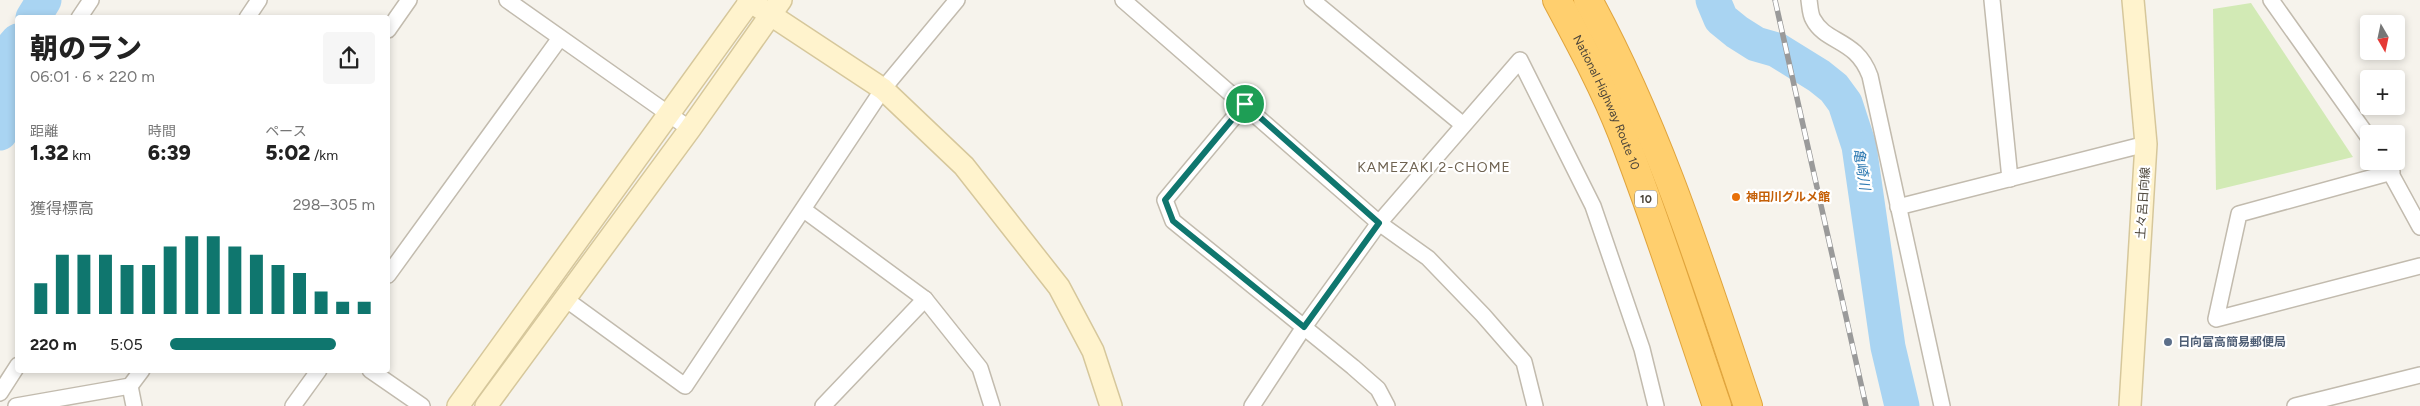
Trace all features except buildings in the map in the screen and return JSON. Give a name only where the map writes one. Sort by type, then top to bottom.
[{"type":"highway","name":"National Highway Route 10","points":[[1557,0],[1585,52],[1622,131],[1717,406]]},
{"type":"highway","name":"10","points":[[1588,0],[1608,37],[1648,125],[1704,276],[1748,406]]},
{"type":"street","points":[[82,15],[91,0]]},
{"type":"street","points":[[249,15],[259,0]]},
{"type":"street","points":[[390,27],[409,0]]},
{"type":"street","points":[[507,0],[690,129]]},
{"type":"street","points":[[458,406],[749,0],[776,8],[883,89],[964,166],[1059,287],[1093,351],[1111,406]]},
{"type":"street","points":[[564,298],[685,386],[883,89],[957,0]]},
{"type":"street","points":[[1123,0],[1245,104],[1379,223],[1428,258],[1483,315],[1524,362],[1535,406]]},
{"type":"street","points":[[1312,0],[1462,124]]},
{"type":"street","points":[[1809,0],[1813,18],[1821,30],[1858,53],[1865,62],[1873,89],[1942,406]]},
{"type":"street","points":[[1992,0],[2010,179]]},
{"type":"street","name":"土々呂日向線","points":[[2130,406],[2146,144],[2134,0]]},
{"type":"street","points":[[2271,0],[2360,125]]},
{"type":"street","points":[[486,406],[690,129],[776,8]]},
{"type":"street","points":[[390,272],[560,38]]},
{"type":"street","points":[[1252,406],[1304,327],[1379,223],[1462,124],[1520,60],[1593,206],[1642,350],[1656,406]]},
{"type":"street","points":[[1245,104],[1165,200],[1173,221],[1378,389],[1387,406]]},
{"type":"street","points":[[1898,207],[2146,144]]},
{"type":"street","points":[[2378,170],[2239,214],[2216,319],[2420,266]]},
{"type":"street","points":[[2390,170],[2420,227]]},
{"type":"street","points":[[804,210],[926,299],[980,368],[992,406]]},
{"type":"street","points":[[823,406],[926,299]]},
{"type":"street","points":[[0,393],[15,370]]},
{"type":"street","points":[[16,406],[130,386],[140,373]]},
{"type":"street","points":[[293,406],[317,373]]},
{"type":"street","points":[[374,373],[422,406]]},
{"type":"street","points":[[2294,406],[2420,375]]},
{"type":"street","points":[[130,386],[134,406]]},
{"type":"green space","points":[[2251,3],[2353,157],[2216,190],[2213,9]]},
{"type":"waterway","name":"亀崎川","points":[[35,15],[44,0]]},
{"type":"waterway","name":"亀崎川","points":[[1713,0],[1721,19],[1737,32],[1756,44],[1777,50],[1819,76],[1834,88],[1845,103],[1859,146],[1888,347],[1902,406]]},
{"type":"waterway","name":"亀崎川","points":[[0,133],[12,48],[15,44]]},
{"type":"railway","points":[[1775,0],[1866,406]]},
{"type":"place","name":"神田川グルメ館","points":[[1736,197]]},
{"type":"place","name":"日向富高簡易郵便局","points":[[2168,342]]},
{"type":"district","name":"KAMEZAKI 2-CHOME","points":[[1434,167]]},
{"type":"route","points":[[1245,104],[1379,223],[1304,327],[1173,221],[1165,200],[1245,104]]}]
